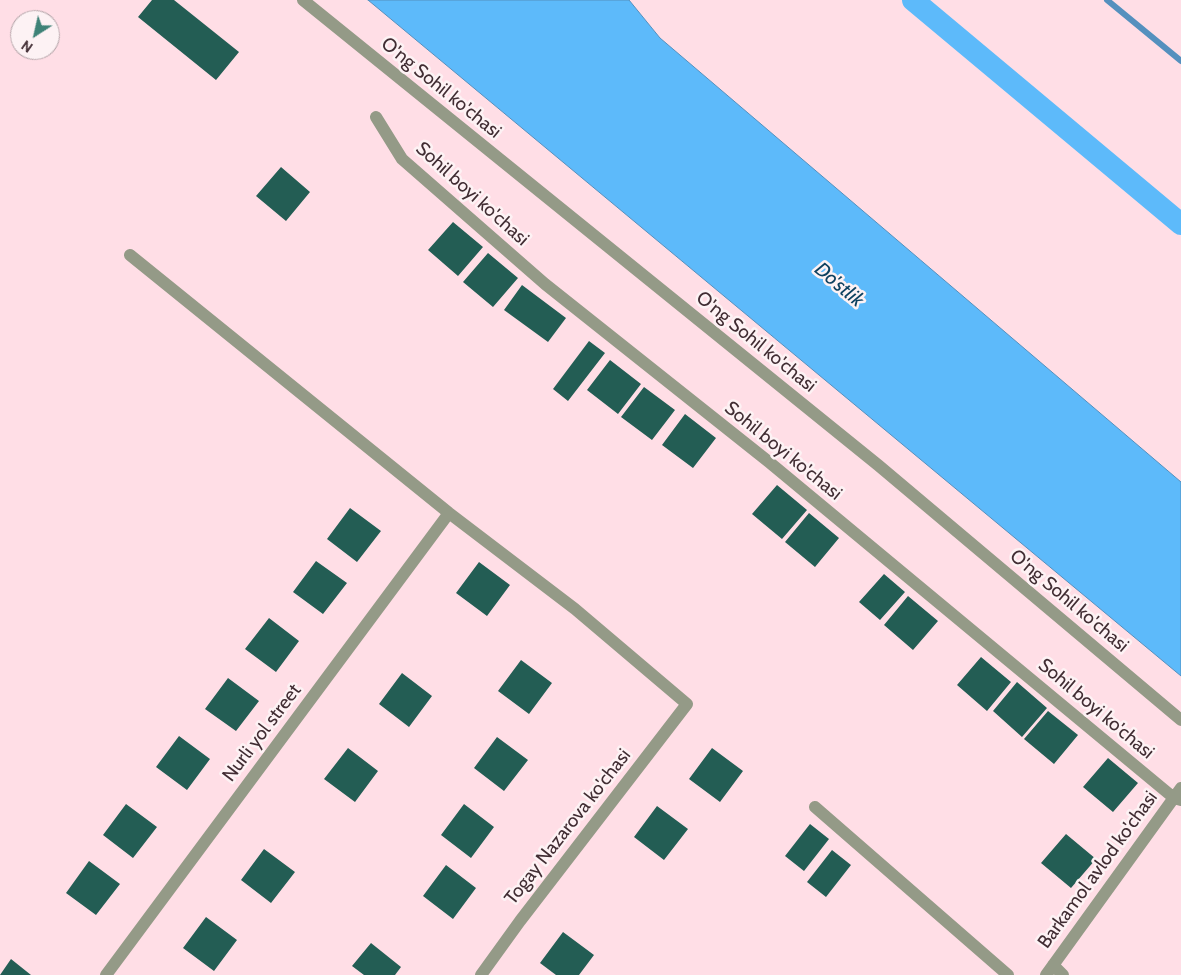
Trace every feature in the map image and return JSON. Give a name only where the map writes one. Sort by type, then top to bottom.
[{"type":"street","name":"O'ng Sohil ko'chasi","points":[[303,0],[878,465],[1181,720]]},
{"type":"street","name":"Sohil boyi ko'chasi","points":[[376,117],[402,159],[545,284],[769,462],[1179,795]]},
{"type":"street","points":[[130,255],[449,513]]},
{"type":"street","name":"Togay Nazarova ko'chasi","points":[[449,513],[575,609],[687,704],[520,921],[481,975]]},
{"type":"street","name":"Nurli yol street","points":[[106,975],[449,513]]},
{"type":"street","name":"Barkamol avlod ko'chasi","points":[[1049,970],[1179,795]]},
{"type":"street","points":[[815,807],[1008,975]]},
{"type":"street","points":[[1049,970],[1063,975]]},
{"type":"water","name":"Do'stlik","points":[[368,0],[629,0],[660,38],[1181,482],[1181,676]]},
{"type":"building","points":[[152,0],[174,0],[239,52],[216,80],[138,17]]},
{"type":"building","points":[[281,167],[310,192],[286,221],[256,196]]},
{"type":"building","points":[[453,222],[483,247],[458,276],[428,250]]},
{"type":"building","points":[[488,253],[518,278],[493,307],[463,282]]},
{"type":"building","points":[[522,285],[566,318],[548,342],[504,310]]},
{"type":"building","points":[[589,341],[605,353],[568,401],[553,389]]},
{"type":"building","points":[[610,360],[641,384],[618,414],[587,390]]},
{"type":"building","points":[[644,387],[675,410],[652,440],[621,417]]},
{"type":"building","points":[[685,414],[716,438],[693,468],[662,445]]},
{"type":"building","points":[[777,485],[807,510],[782,539],[752,514]]},
{"type":"building","points":[[350,508],[381,531],[357,562],[327,539]]},
{"type":"building","points":[[809,513],[839,538],[815,567],[785,542]]},
{"type":"building","points":[[316,561],[347,583],[323,614],[293,592]]},
{"type":"building","points":[[479,562],[510,585],[487,616],[456,593]]},
{"type":"building","points":[[884,574],[905,592],[880,620],[859,602]]},
{"type":"building","points":[[908,596],[938,621],[913,650],[884,625]]},
{"type":"building","points":[[269,618],[299,641],[276,672],[245,649]]},
{"type":"building","points":[[981,657],[1011,682],[987,711],[957,685]]},
{"type":"building","points":[[521,660],[552,683],[529,714],[498,691]]},
{"type":"building","points":[[402,673],[432,696],[409,727],[379,704]]},
{"type":"building","points":[[228,678],[259,701],[236,731],[205,709]]},
{"type":"building","points":[[1017,682],[1047,708],[1022,737],[993,711]]},
{"type":"building","points":[[1048,711],[1078,735],[1054,764],[1024,739]]},
{"type":"building","points":[[179,736],[210,759],[187,790],[156,767]]},
{"type":"building","points":[[497,737],[528,760],[504,791],[474,768]]},
{"type":"building","points":[[348,748],[378,771],[355,802],[324,779]]},
{"type":"building","points":[[712,748],[743,771],[720,802],[689,779]]},
{"type":"building","points":[[1108,758],[1138,783],[1113,812],[1083,787]]},
{"type":"building","points":[[126,804],[157,827],[133,858],[103,835]]},
{"type":"building","points":[[464,804],[494,827],[471,858],[441,835]]},
{"type":"building","points":[[657,806],[688,829],[664,860],[634,837]]},
{"type":"building","points":[[810,824],[829,839],[804,871],[785,856]]},
{"type":"building","points":[[1066,834],[1096,859],[1071,888],[1041,863]]},
{"type":"building","points":[[264,849],[295,872],[271,903],[241,880]]},
{"type":"building","points":[[832,850],[851,865],[826,897],[807,882]]},
{"type":"building","points":[[89,861],[120,884],[96,915],[66,893]]},
{"type":"building","points":[[446,865],[476,888],[453,919],[423,896]]},
{"type":"building","points":[[206,917],[237,940],[214,971],[183,948]]},
{"type":"building","points":[[563,932],[594,955],[579,975],[556,975],[540,963]]},
{"type":"building","points":[[371,943],[401,967],[395,975],[364,975],[352,966]]},
{"type":"building","points":[[11,959],[31,975],[0,975]]},
{"type":"waterway","points":[[913,0],[1181,224]]},
{"type":"waterway","points":[[1107,0],[1181,61]]}]
